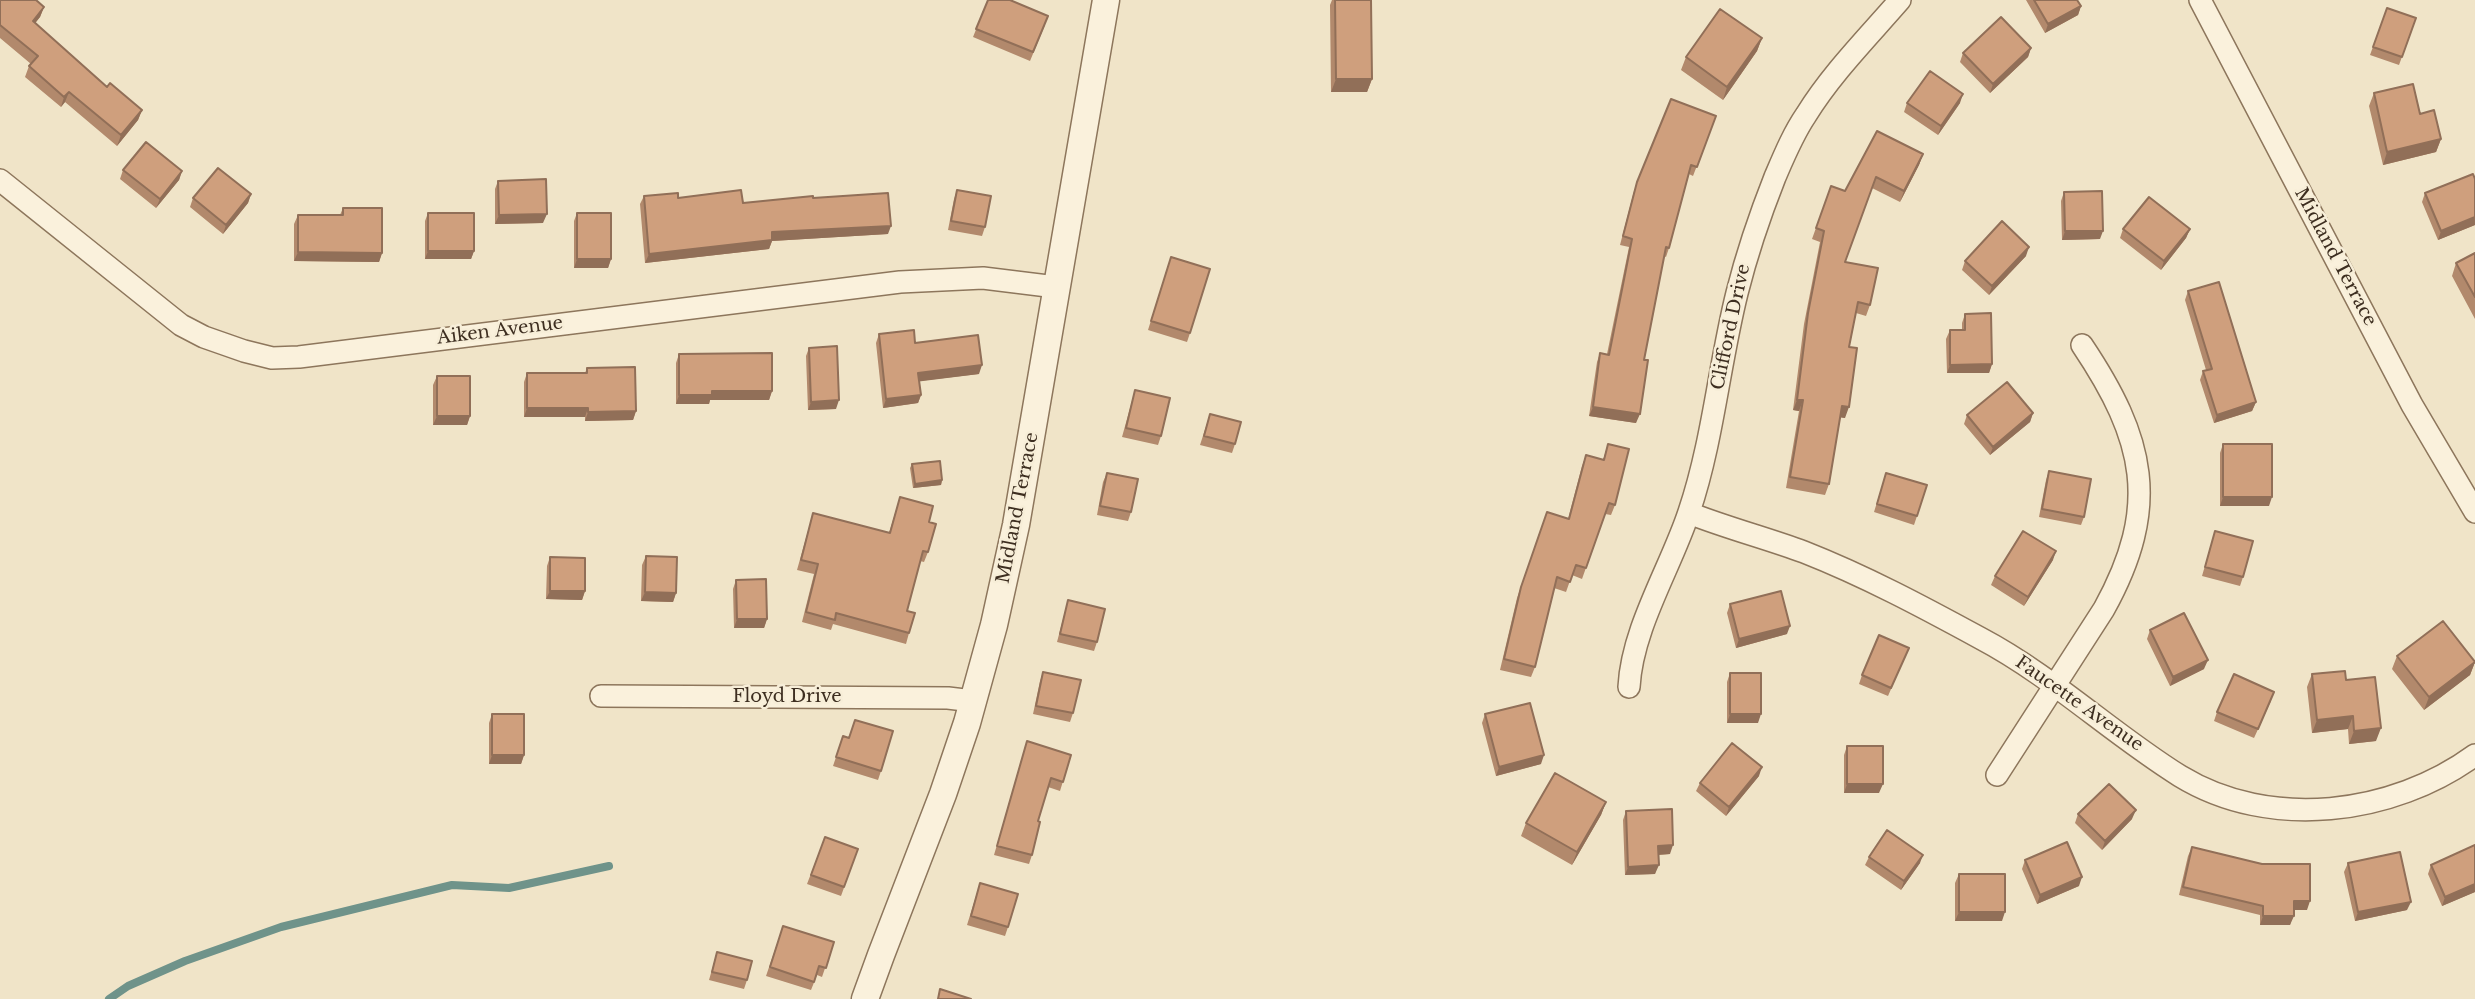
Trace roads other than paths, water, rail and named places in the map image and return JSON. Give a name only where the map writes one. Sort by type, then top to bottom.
[{"type":"street","name":"Midland Terrace","points":[[866,999],[943,794],[994,625],[1016,525],[1106,0]]},
{"type":"street","name":"Clifford Drive","points":[[1629,687],[1630,667],[1689,513],[1702,469],[1737,295],[1764,205],[1804,117],[1826,86],[1900,0]]},
{"type":"street","name":"Midland Terrace","points":[[2200,0],[2412,405],[2475,512]]},
{"type":"street","name":"Aiken Avenue","points":[[0,180],[181,325],[204,337],[272,358],[332,354],[386,345],[914,281],[983,278],[1056,287]]},
{"type":"street","points":[[1997,775],[2104,610],[2119,582],[2137,530],[2137,463],[2130,433],[2104,377],[2082,345]]},
{"type":"street","name":"Faucette Avenue","points":[[1689,513],[1796,549],[1878,584],[1994,646],[2182,777],[2238,800],[2319,809],[2376,802],[2423,785],[2475,755]]},
{"type":"street","name":"Floyd Drive","points":[[601,696],[948,698],[973,701]]},
{"type":"waterway","points":[[109,999],[128,986],[185,961],[281,927],[452,885],[509,888],[609,866]]}]
